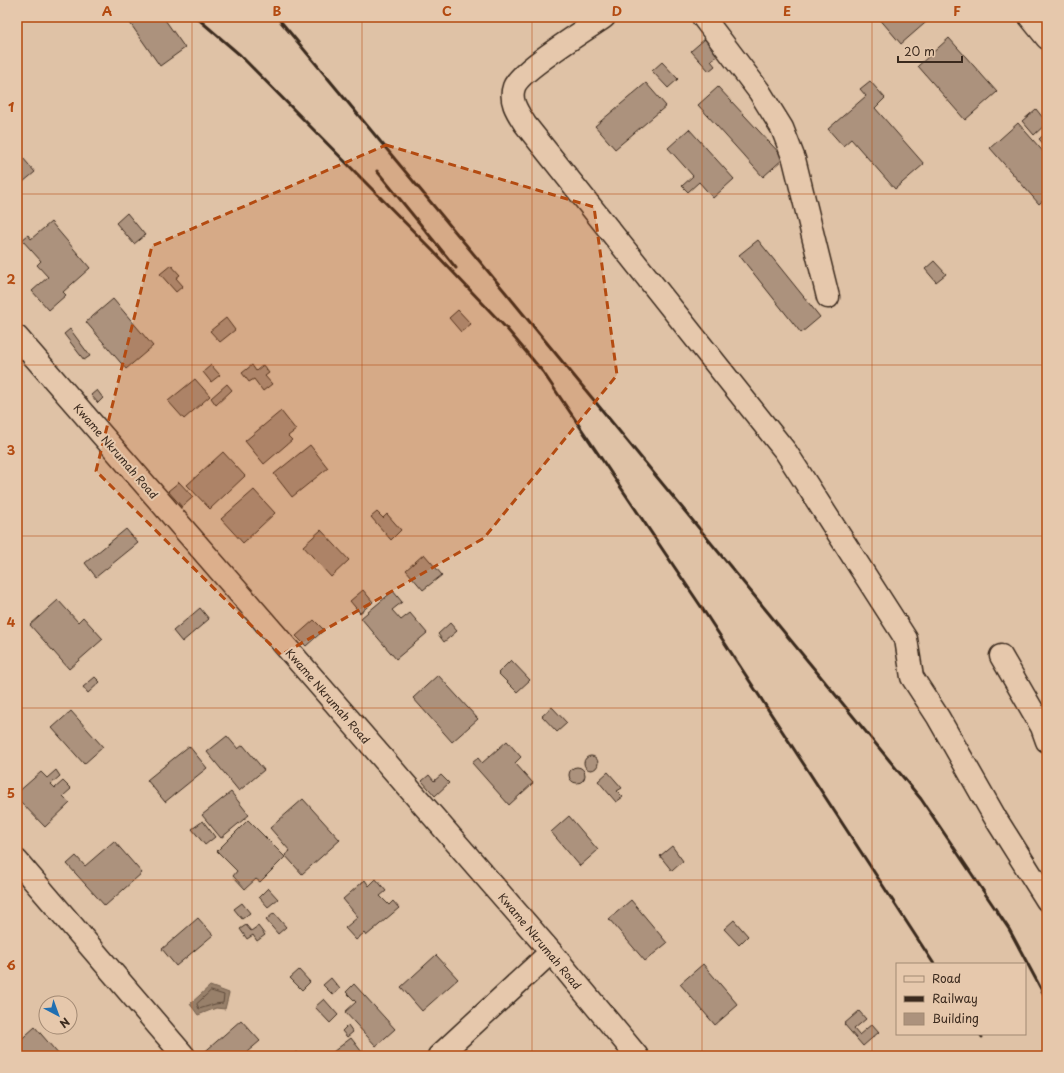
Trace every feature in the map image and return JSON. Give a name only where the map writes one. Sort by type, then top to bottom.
[{"type":"main road","points":[[604,17],[527,71],[514,87],[513,103],[525,124],[786,452],[906,639],[912,677],[938,717],[996,818],[1047,900]]},
{"type":"main road","points":[[703,17],[759,90],[782,128],[794,159],[828,298]]},
{"type":"main road","points":[[1030,17],[1047,38]]},
{"type":"main road","name":"Kwame Nkrumah Road","points":[[17,337],[551,952],[637,1056]]},
{"type":"main road","points":[[1001,656],[1042,727],[1047,741]]},
{"type":"main road","points":[[17,861],[184,1056]]},
{"type":"main road","points":[[439,1056],[551,952]]},
{"type":"highlighted area","points":[[386,145],[594,207],[617,375],[484,538],[281,655],[96,471],[152,246]]},
{"type":"water","points":[[210,986],[229,993],[225,1009],[216,1008],[198,1015],[190,1004]]},
{"type":"building","points":[[139,17],[163,17],[185,48],[160,66],[130,23]]},
{"type":"building","points":[[878,17],[932,17],[901,44]]},
{"type":"building","points":[[713,32],[720,53],[711,61],[715,66],[709,71],[691,51]]},
{"type":"building","points":[[949,38],[997,92],[965,120],[918,66]]},
{"type":"building","points":[[662,62],[678,79],[668,88],[652,71]]},
{"type":"building","points":[[870,81],[885,98],[875,108],[924,164],[895,189],[851,139],[843,146],[828,129],[866,96],[860,89]]},
{"type":"building","points":[[646,83],[666,106],[615,149],[595,126]]},
{"type":"building","points":[[718,87],[784,158],[763,177],[698,105]]},
{"type":"building","points":[[1036,109],[1047,123],[1034,135],[1022,121]]},
{"type":"building","points":[[1018,123],[1047,156],[1047,197],[1039,204],[990,148]]},
{"type":"building","points":[[689,129],[734,179],[713,198],[699,182],[688,192],[682,186],[693,176],[668,148]]},
{"type":"building","points":[[1047,132],[1047,148],[1039,139]]},
{"type":"building","points":[[17,151],[35,172],[17,187]]},
{"type":"building","points":[[127,213],[145,235],[134,244],[116,223]]},
{"type":"building","points":[[51,222],[90,268],[63,292],[66,295],[49,310],[32,291],[48,277],[37,265],[41,261],[22,240],[28,235],[31,239]]},
{"type":"building","points":[[758,240],[820,317],[801,333],[739,255]]},
{"type":"building","points":[[934,261],[946,274],[936,282],[925,269]]},
{"type":"building","points":[[171,265],[180,275],[176,278],[183,286],[176,292],[160,274]]},
{"type":"building","points":[[113,299],[153,346],[126,369],[86,322]]},
{"type":"building","points":[[458,310],[471,324],[461,332],[449,318]]},
{"type":"building","points":[[226,318],[235,330],[220,342],[210,331]]},
{"type":"building","points":[[70,329],[90,356],[84,360],[64,334]]},
{"type":"building","points":[[211,365],[220,375],[211,382],[203,372]]},
{"type":"building","points":[[252,365],[256,371],[263,365],[269,373],[265,376],[272,384],[263,391],[254,379],[249,382],[242,373]]},
{"type":"building","points":[[195,379],[210,396],[184,419],[168,401]]},
{"type":"building","points":[[227,384],[232,390],[216,405],[211,398]]},
{"type":"building","points":[[97,390],[103,398],[98,403],[91,395]]},
{"type":"building","points":[[281,411],[296,430],[288,436],[292,440],[264,464],[245,441]]},
{"type":"building","points":[[310,445],[328,468],[292,497],[274,474]]},
{"type":"building","points":[[223,452],[245,476],[210,509],[187,485]]},
{"type":"building","points":[[179,482],[193,497],[182,507],[168,491]]},
{"type":"building","points":[[254,490],[275,513],[243,543],[221,519]]},
{"type":"building","points":[[377,512],[383,518],[387,514],[401,530],[391,540],[371,517]]},
{"type":"building","points":[[126,529],[138,543],[96,577],[85,563]]},
{"type":"building","points":[[321,530],[349,560],[331,577],[303,546]]},
{"type":"building","points":[[424,554],[442,575],[423,590],[406,570]]},
{"type":"building","points":[[363,590],[373,602],[360,613],[350,601]]},
{"type":"building","points":[[393,591],[402,602],[392,610],[401,620],[410,613],[427,633],[396,659],[361,618]]},
{"type":"building","points":[[58,600],[78,622],[83,617],[103,639],[69,669],[30,625]]},
{"type":"building","points":[[200,608],[209,619],[182,642],[173,631]]},
{"type":"building","points":[[314,620],[324,630],[306,646],[296,636]]},
{"type":"building","points":[[450,623],[457,631],[444,642],[438,634]]},
{"type":"building","points":[[511,660],[530,680],[517,692],[498,673]]},
{"type":"building","points":[[438,675],[478,719],[452,742],[413,698]]},
{"type":"building","points":[[95,677],[100,682],[88,693],[83,687]]},
{"type":"building","points":[[552,707],[567,723],[557,732],[542,716]]},
{"type":"building","points":[[71,711],[103,747],[84,764],[52,728]]},
{"type":"building","points":[[227,736],[238,749],[243,745],[264,770],[239,791],[207,752]]},
{"type":"building","points":[[507,741],[521,757],[515,763],[533,783],[509,805],[472,763],[478,758],[482,763]]},
{"type":"building","points":[[189,746],[207,768],[165,802],[147,780]]},
{"type":"building","points":[[591,756],[596,758],[598,763],[596,768],[591,770],[586,768],[584,763],[586,758]]},
{"type":"building","points":[[577,767],[584,772],[585,775],[580,782],[577,783],[570,778],[569,775],[574,768]]},
{"type":"building","points":[[56,770],[60,776],[51,784],[55,788],[63,781],[71,789],[63,796],[70,803],[45,827],[17,798],[17,793],[41,772],[47,778]]},
{"type":"building","points":[[608,772],[622,788],[617,791],[623,797],[616,802],[598,781]]},
{"type":"building","points":[[429,775],[434,781],[441,775],[449,783],[435,796],[422,781]]},
{"type":"building","points":[[231,792],[249,815],[221,838],[202,815]]},
{"type":"building","points":[[303,799],[340,840],[302,874],[285,855],[290,851],[270,828]]},
{"type":"building","points":[[569,816],[598,850],[580,866],[551,832]]},
{"type":"building","points":[[248,820],[285,857],[260,882],[256,879],[245,889],[233,876],[237,871],[217,851]]},
{"type":"building","points":[[203,821],[215,837],[205,845],[192,829]]},
{"type":"building","points":[[114,841],[142,873],[105,906],[67,864],[76,856],[85,866]]},
{"type":"building","points":[[672,846],[683,861],[672,871],[660,856]]},
{"type":"building","points":[[376,879],[386,891],[380,896],[389,905],[393,901],[399,908],[366,936],[364,933],[356,940],[345,928],[358,917],[343,899],[365,880],[369,886]]},
{"type":"building","points":[[268,888],[278,899],[268,907],[259,897]]},
{"type":"building","points":[[631,900],[667,943],[645,961],[609,919]]},
{"type":"building","points":[[242,903],[250,913],[242,919],[234,909]]},
{"type":"building","points":[[274,913],[286,927],[278,934],[266,920]]},
{"type":"building","points":[[198,918],[213,935],[176,966],[162,949]]},
{"type":"building","points":[[734,920],[748,936],[739,945],[724,929]]},
{"type":"building","points":[[246,925],[251,931],[258,926],[265,935],[257,941],[253,935],[247,939],[240,929]]},
{"type":"building","points":[[436,955],[458,979],[422,1011],[401,987]]},
{"type":"building","points":[[703,964],[738,1005],[715,1025],[680,984]]},
{"type":"building","points":[[299,970],[310,982],[302,990],[290,978]]},
{"type":"building","points":[[331,978],[340,989],[333,995],[323,985]]},
{"type":"building","points":[[354,984],[395,1029],[376,1046],[345,1012],[356,1002],[346,992]]},
{"type":"building","points":[[324,999],[338,1015],[330,1023],[315,1007]]},
{"type":"building","points":[[859,1011],[866,1019],[854,1029],[859,1035],[872,1024],[879,1032],[863,1046],[844,1024]]},
{"type":"building","points":[[241,1020],[260,1041],[247,1052],[250,1056],[200,1056]]},
{"type":"building","points":[[348,1025],[353,1032],[347,1037],[342,1031]]},
{"type":"building","points":[[35,1027],[38,1030],[38,1035],[42,1035],[60,1056],[17,1056],[17,1043]]},
{"type":"building","points":[[351,1038],[365,1056],[336,1056],[333,1052]]},
{"type":"building","points":[[297,1052],[300,1056],[292,1056]]},
{"type":"railway","points":[[196,17],[240,55],[433,251],[507,329],[543,372],[700,605],[933,963]]},
{"type":"railway","points":[[277,17],[506,293],[921,799],[1009,929],[1047,1000]]},
{"type":"railway","points":[[377,171],[456,268]]}]
